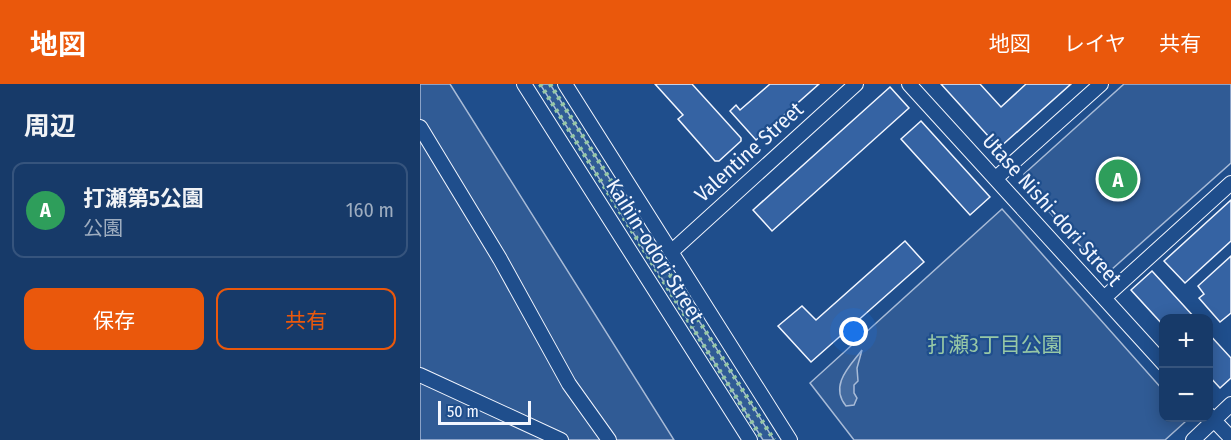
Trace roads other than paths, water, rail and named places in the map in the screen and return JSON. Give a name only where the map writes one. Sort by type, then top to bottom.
[{"type":"street","name":"Kaihin-odori Street","points":[[524,84],[750,440]]},
{"type":"street","name":"Kaihin-odori Street","points":[[565,84],[790,440]]},
{"type":"street","name":"Valentine Street","points":[[671,252],[856,84]]},
{"type":"street","name":"Utase Nishi-dori Street","points":[[909,84],[1159,358]]},
{"type":"street","points":[[996,178],[1101,84]]},
{"type":"street","points":[[420,127],[514,282],[569,384],[609,440]]},
{"type":"street","points":[[420,141],[511,285],[529,324],[562,383],[601,440]]},
{"type":"street","points":[[1104,298],[1231,183]]},
{"type":"street","points":[[420,375],[561,440]]},
{"type":"street","points":[[1213,416],[1231,404]]},
{"type":"street","points":[[1213,419],[1231,438]]},
{"type":"street","points":[[1193,440],[1207,422]]},
{"type":"place","name":"打瀬第5公園","points":[[1118,179]]},
{"type":"park label","name":"打瀬3丁目公園","points":[[995,345]]}]
